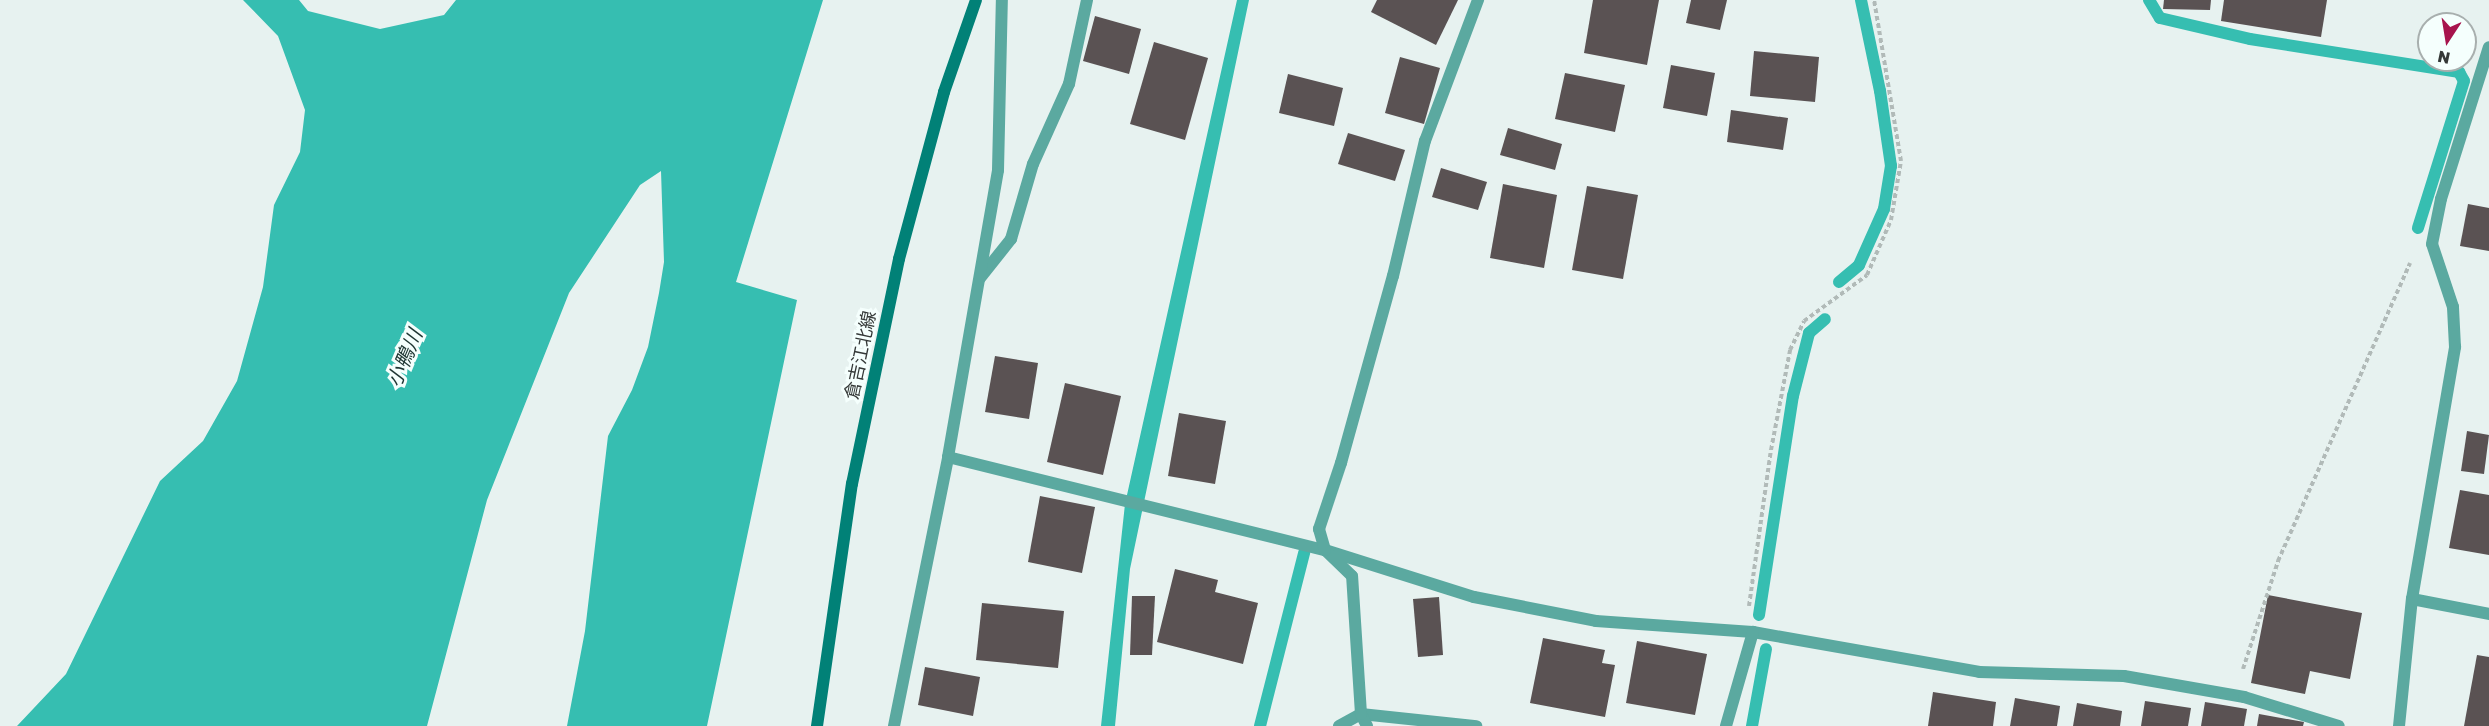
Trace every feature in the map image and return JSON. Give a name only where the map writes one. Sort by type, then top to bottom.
[{"type":"main road","name":"倉吉江北線","points":[[817,726],[852,484],[899,259],[944,92],[976,0]]},
{"type":"street","points":[[894,726],[948,458],[998,170],[1002,0]]},
{"type":"street","points":[[978,280],[1011,239],[1033,164],[1069,84],[1087,0]]},
{"type":"street","points":[[1367,726],[1361,714],[1352,576],[1326,550],[1319,529],[1341,463],[1390,287],[1425,141],[1478,0]]},
{"type":"street","points":[[2399,726],[2412,599],[2455,347],[2452,307],[2432,244],[2441,199],[2489,47]]},
{"type":"street","points":[[948,458],[1326,550],[1474,597],[1596,621],[1750,632],[1979,672],[2124,676],[2234,696],[2339,726]]},
{"type":"street","points":[[2412,599],[2489,614]]},
{"type":"street","points":[[1726,726],[1750,632]]},
{"type":"street","points":[[1339,726],[1361,714],[1476,726]]},
{"type":"path","points":[[1750,632],[1771,450],[1790,350],[1804,321],[1867,274],[1891,220],[1901,161],[1874,0]]},
{"type":"path","points":[[2234,696],[2278,561],[2412,261]]},
{"type":"water","name":"小鴨川","points":[[243,0],[299,0],[308,11],[380,29],[444,15],[456,0],[823,0],[736,282],[797,300],[707,726],[567,726],[585,631],[608,436],[632,390],[648,347],[659,293],[664,262],[661,171],[640,185],[569,293],[487,500],[427,726],[17,726],[66,674],[160,481],[203,441],[237,381],[263,287],[274,205],[300,152],[305,110],[278,36]]},
{"type":"water","points":[[1237,0],[1249,0],[1130,569],[1115,726],[1101,726],[1125,504]]},
{"type":"building","points":[[1377,0],[1458,0],[1436,45],[1371,12]]},
{"type":"building","points":[[1593,0],[1659,0],[1647,65],[1584,53]]},
{"type":"building","points":[[1691,0],[1727,0],[1720,30],[1686,23]]},
{"type":"building","points":[[2164,0],[2211,0],[2210,10],[2163,9]]},
{"type":"building","points":[[2224,0],[2327,0],[2321,37],[2221,21]]},
{"type":"building","points":[[1095,16],[1141,29],[1129,74],[1083,61]]},
{"type":"building","points":[[1154,42],[1208,58],[1185,140],[1130,124]]},
{"type":"building","points":[[1754,51],[1819,57],[1815,102],[1750,96]]},
{"type":"building","points":[[1400,57],[1440,68],[1424,124],[1385,113]]},
{"type":"building","points":[[1671,65],[1715,73],[1707,116],[1663,108]]},
{"type":"building","points":[[1565,73],[1625,85],[1615,132],[1555,119]]},
{"type":"building","points":[[1288,74],[1343,88],[1334,126],[1279,113]]},
{"type":"building","points":[[1731,110],[1788,118],[1783,150],[1727,142]]},
{"type":"building","points":[[1508,128],[1562,144],[1555,170],[1500,155]]},
{"type":"building","points":[[1348,133],[1405,150],[1395,181],[1338,164]]},
{"type":"building","points":[[1441,168],[1487,182],[1478,210],[1432,197]]},
{"type":"building","points":[[1503,184],[1557,195],[1544,268],[1490,258]]},
{"type":"building","points":[[1587,186],[1638,195],[1623,279],[1572,270]]},
{"type":"building","points":[[2468,204],[2489,208],[2489,251],[2460,246]]},
{"type":"building","points":[[995,356],[1038,363],[1029,419],[985,412]]},
{"type":"building","points":[[1065,383],[1121,396],[1103,475],[1047,462]]},
{"type":"building","points":[[1179,413],[1226,421],[1215,484],[1168,476]]},
{"type":"building","points":[[2467,431],[2489,435],[2484,474],[2461,471]]},
{"type":"building","points":[[2460,490],[2489,495],[2489,555],[2449,548]]},
{"type":"building","points":[[1040,496],[1095,507],[1082,573],[1028,562]]},
{"type":"building","points":[[1175,569],[1218,580],[1215,592],[1258,603],[1243,664],[1157,642]]},
{"type":"building","points":[[2268,595],[2362,613],[2350,679],[2310,671],[2305,694],[2251,683]]},
{"type":"building","points":[[1132,596],[1155,596],[1152,655],[1130,655]]},
{"type":"building","points":[[1439,597],[1443,655],[1418,657],[1413,599]]},
{"type":"building","points":[[982,603],[1064,611],[1058,668],[976,660]]},
{"type":"building","points":[[1543,638],[1605,650],[1602,663],[1615,665],[1605,717],[1530,703]]},
{"type":"building","points":[[1637,641],[1707,654],[1695,715],[1626,703]]},
{"type":"building","points":[[2477,655],[2489,657],[2489,726],[2464,726]]},
{"type":"building","points":[[925,667],[980,677],[973,716],[918,705]]},
{"type":"building","points":[[1933,692],[1996,702],[1993,726],[1928,726]]},
{"type":"building","points":[[2015,698],[2060,706],[2057,726],[2010,726]]},
{"type":"building","points":[[2145,701],[2191,708],[2188,726],[2141,726]]},
{"type":"building","points":[[2205,702],[2247,709],[2244,726],[2201,726]]},
{"type":"building","points":[[2077,703],[2122,711],[2120,726],[2073,726]]},
{"type":"building","points":[[2259,714],[2304,722],[2303,726],[2257,726]]},
{"type":"waterway","points":[[1839,282],[1859,265],[1884,209],[1891,166],[1880,91],[1861,0]]},
{"type":"waterway","points":[[2149,0],[2160,18],[2250,39],[2459,72],[2464,81],[2418,228]]},
{"type":"waterway","points":[[1759,615],[1793,396],[1809,333],[1825,319]]},
{"type":"waterway","points":[[1260,726],[1304,553]]},
{"type":"waterway","points":[[1752,726],[1766,649]]}]
